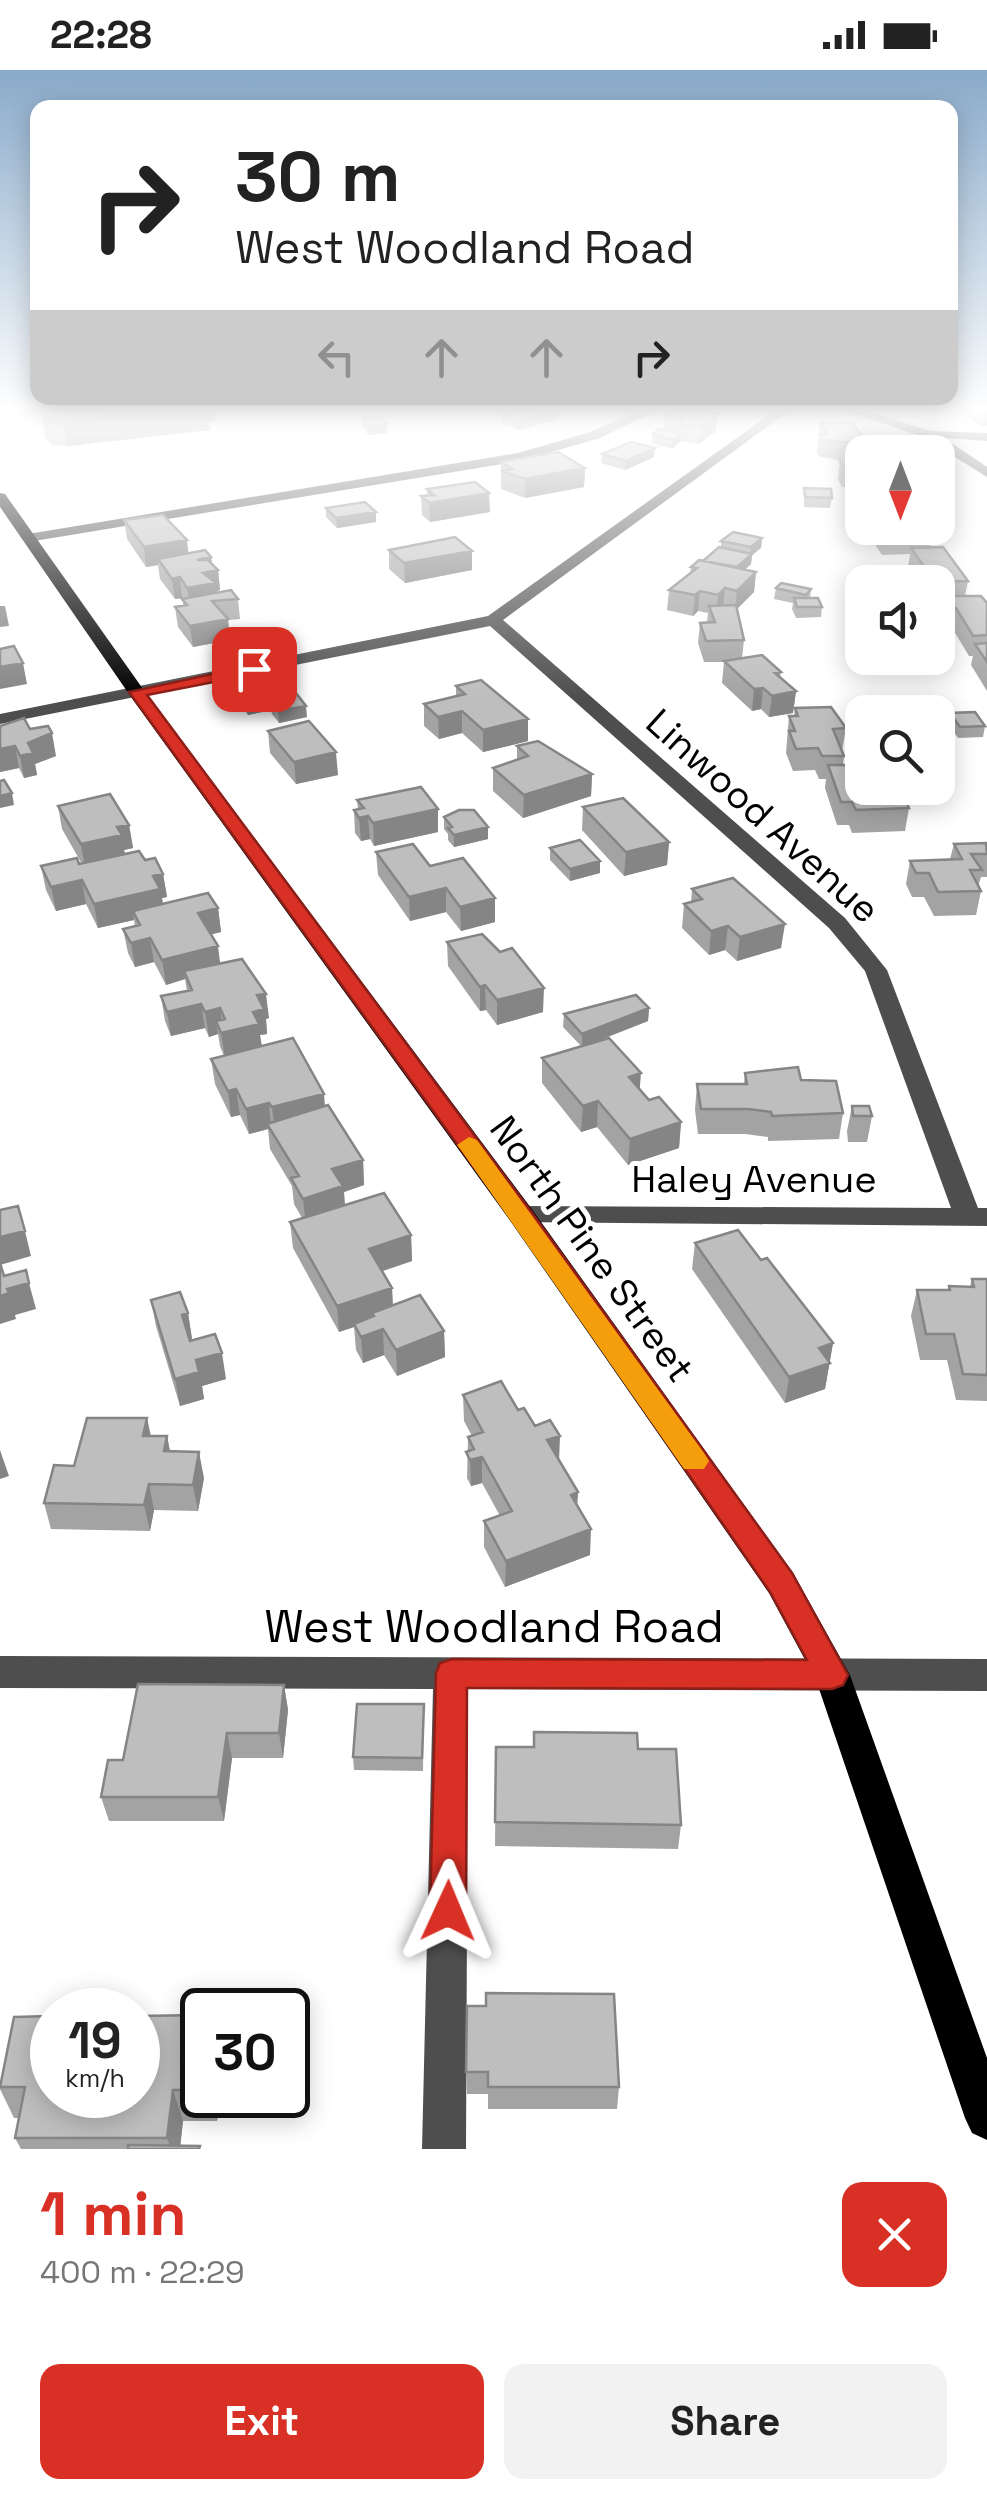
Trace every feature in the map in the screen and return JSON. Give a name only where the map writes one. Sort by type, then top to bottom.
[{"type":"main road","name":"North Pine Street","points":[[5,504],[136,692],[521,1216],[781,1583],[832,1675],[987,2118]]},
{"type":"street","points":[[28,538],[234,504]]},
{"type":"street","points":[[0,720],[493,620],[654,504]]},
{"type":"street","name":"Linwood Avenue","points":[[493,620],[837,923],[876,970],[977,1217]]},
{"type":"street","name":"Haley Avenue","points":[[521,1216],[977,1217]]},
{"type":"street","name":"West Woodland Road","points":[[0,1672],[987,1676]]},
{"type":"street","points":[[444,2149],[452,1673]]},
{"type":"building","points":[[367,504],[376,512],[336,518],[326,508]]},
{"type":"building","points":[[163,515],[187,540],[144,547],[124,520]]},
{"type":"building","points":[[733,532],[762,538],[751,547],[721,541]]},
{"type":"building","points":[[455,537],[472,551],[404,563],[389,550]]},
{"type":"building","points":[[719,547],[752,554],[737,567],[703,561]]},
{"type":"building","points":[[943,547],[968,581],[955,581],[955,565],[923,565],[911,548]]},
{"type":"building","points":[[205,550],[211,557],[197,560],[208,560],[218,570],[203,573],[216,583],[187,588],[180,577],[172,579],[158,559]]},
{"type":"building","points":[[699,560],[756,572],[737,591],[725,588],[718,595],[669,590],[697,568],[691,567]]},
{"type":"building","points":[[781,583],[811,589],[806,595],[776,588]]},
{"type":"building","points":[[231,590],[238,599],[212,601],[228,619],[190,626],[175,607],[187,605],[182,599]]},
{"type":"building","points":[[955,596],[981,596],[987,603],[987,635],[973,636],[956,608]]},
{"type":"building","points":[[794,598],[818,598],[822,607],[797,607]]},
{"type":"building","points":[[736,605],[744,640],[706,641],[700,623],[715,622],[709,606]]},
{"type":"building","points":[[987,643],[987,662],[975,644]]},
{"type":"building","points":[[14,646],[23,663],[0,667],[0,649]]},
{"type":"building","points":[[762,655],[796,691],[772,696],[763,688],[754,689],[724,661]]},
{"type":"building","points":[[265,680],[279,697],[246,704],[230,682]]},
{"type":"building","points":[[481,680],[528,719],[483,730],[462,711],[438,717],[424,704],[465,694],[456,686]]},
{"type":"building","points":[[296,693],[306,706],[278,711],[270,702],[286,699],[283,696]]},
{"type":"building","points":[[831,707],[845,727],[833,729],[844,756],[822,756],[818,748],[796,749],[789,731],[795,731],[789,716],[798,716],[795,708]]},
{"type":"building","points":[[975,712],[985,726],[960,727],[955,713]]},
{"type":"building","points":[[24,718],[30,729],[48,726],[52,733],[28,743],[33,753],[20,756],[15,746],[0,749],[0,726]]},
{"type":"building","points":[[309,721],[336,752],[294,762],[268,731]]},
{"type":"building","points":[[538,741],[592,774],[524,795],[493,768],[528,756],[517,746]]},
{"type":"building","points":[[828,765],[845,765],[845,802],[841,802]]},
{"type":"building","points":[[4,780],[12,793],[0,796],[0,781]]},
{"type":"building","points":[[421,787],[438,809],[373,823],[368,816],[359,818],[354,810],[364,808],[357,800]]},
{"type":"building","points":[[110,794],[129,825],[117,827],[122,835],[81,844],[58,806]]},
{"type":"building","points":[[623,798],[669,842],[626,852],[583,807]]},
{"type":"building","points":[[854,805],[909,808],[856,810]]},
{"type":"building","points":[[459,810],[474,810],[488,827],[454,835],[444,817]]},
{"type":"building","points":[[580,840],[600,861],[570,869],[550,848]]},
{"type":"building","points":[[986,843],[987,854],[971,854],[982,870],[970,870],[981,891],[938,892],[929,873],[916,873],[910,861],[962,859],[954,844]]},
{"type":"building","points":[[413,844],[430,866],[463,858],[495,898],[460,907],[446,888],[409,897],[376,852]]},
{"type":"building","points":[[139,851],[145,860],[155,858],[163,874],[153,876],[160,889],[94,904],[82,880],[51,887],[41,866],[77,858],[79,864]]},
{"type":"building","points":[[733,878],[785,924],[740,937],[728,926],[711,931],[684,904],[702,899],[692,889]]},
{"type":"building","points":[[208,893],[218,908],[198,913],[218,946],[162,960],[150,938],[131,943],[123,929],[140,925],[133,911]]},
{"type":"building","points":[[482,934],[500,952],[512,948],[544,988],[497,1000],[485,985],[480,987],[447,942]]},
{"type":"building","points":[[242,959],[266,994],[257,995],[264,1009],[253,1012],[259,1024],[221,1033],[216,1021],[225,1019],[220,1008],[205,1012],[201,1004],[167,1012],[161,996],[192,990],[184,971]]},
{"type":"building","points":[[636,995],[649,1008],[582,1034],[564,1014]]},
{"type":"building","points":[[293,1038],[324,1094],[246,1109],[236,1089],[228,1091],[211,1059]]},
{"type":"building","points":[[609,1038],[641,1073],[629,1077],[649,1100],[659,1097],[681,1122],[630,1139],[598,1101],[583,1106],[542,1058]]},
{"type":"building","points":[[798,1067],[801,1080],[836,1081],[843,1113],[772,1116],[771,1112],[748,1109],[701,1109],[697,1084],[747,1084],[745,1073]]},
{"type":"building","points":[[328,1105],[363,1160],[332,1169],[343,1186],[303,1199],[291,1178],[299,1176],[267,1124]]},
{"type":"building","points":[[852,1106],[869,1106],[872,1116],[853,1116]]},
{"type":"building","points":[[384,1193],[411,1235],[369,1249],[392,1288],[337,1306],[290,1222]]},
{"type":"building","points":[[18,1206],[25,1231],[0,1237],[0,1210]]},
{"type":"building","points":[[738,1230],[761,1260],[767,1258],[833,1343],[819,1348],[830,1363],[789,1377],[695,1243]]},
{"type":"building","points":[[0,1263],[4,1276],[26,1270],[29,1283],[7,1289],[9,1293],[0,1296]]},
{"type":"building","points":[[972,1279],[987,1279],[987,1375],[963,1374],[954,1334],[926,1334],[917,1290],[974,1287]]},
{"type":"building","points":[[180,1292],[188,1313],[182,1315],[190,1341],[215,1334],[222,1353],[196,1360],[199,1372],[175,1379],[151,1300]]},
{"type":"building","points":[[420,1295],[444,1331],[396,1350],[383,1329],[361,1337],[354,1324]]},
{"type":"building","points":[[501,1381],[518,1410],[524,1408],[535,1426],[550,1420],[560,1436],[547,1440],[578,1492],[571,1495],[591,1529],[506,1561],[484,1521],[512,1511],[482,1457],[470,1460],[466,1452],[474,1449],[468,1437],[483,1432],[463,1395]]},
{"type":"building","points":[[87,1418],[147,1418],[143,1436],[167,1436],[164,1451],[199,1452],[193,1485],[149,1484],[144,1505],[44,1503],[54,1465],[74,1466]]},
{"type":"building","points":[[138,1684],[284,1685],[279,1733],[227,1733],[218,1797],[101,1797],[108,1760],[123,1760]]},
{"type":"building","points":[[357,1704],[424,1704],[422,1758],[353,1757]]},
{"type":"building","points":[[534,1732],[637,1733],[638,1749],[676,1749],[681,1825],[495,1822],[496,1747],[534,1747]]},
{"type":"building","points":[[486,1993],[614,1994],[619,2087],[488,2087],[488,2072],[466,2072],[467,2006],[486,2006]]},
{"type":"building","points":[[180,2015],[180,2090],[173,2090],[167,2138],[15,2138],[25,2087],[0,2087],[14,2017],[30,2017],[30,2118],[160,2118],[160,2016]]},
{"type":"building","points":[[128,2145],[200,2146],[128,2149]]},
{"type":"slow traffic","points":[[469,1145],[694,1461]]},
{"type":"route","points":[[254,669],[136,692],[521,1216],[781,1583],[832,1675],[452,1673],[448,1911]]}]
